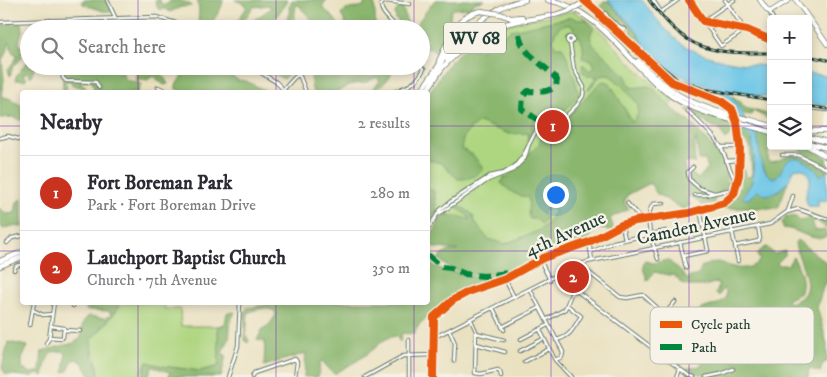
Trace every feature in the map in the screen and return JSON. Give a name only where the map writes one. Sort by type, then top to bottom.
[{"type":"highway","points":[[421,90],[458,38],[470,26],[491,10],[512,0]]},
{"type":"highway","points":[[427,90],[460,40],[479,22],[500,8],[525,0]]},
{"type":"highway","points":[[548,0],[570,6],[589,18],[657,85],[676,99],[696,109],[767,131]]},
{"type":"highway","points":[[562,0],[580,8],[593,17],[642,66],[671,91],[693,103],[767,124]]},
{"type":"highway","name":"WV 68","points":[[435,70],[456,26],[468,16],[481,11],[520,18],[567,10],[584,0]]},
{"type":"highway","name":"WV 68","points":[[442,69],[465,45],[489,30],[513,22],[554,15],[589,0]]},
{"type":"highway","points":[[812,131],[827,131]]},
{"type":"highway","points":[[812,138],[827,142]]},
{"type":"highway","points":[[812,145],[827,148]]},
{"type":"highway","points":[[812,147],[827,156]]},
{"type":"highway","points":[[0,261],[20,253]]},
{"type":"highway","points":[[0,266],[20,258]]},
{"type":"main road","points":[[760,0],[769,11],[789,0]]},
{"type":"main road","points":[[796,0],[827,44]]},
{"type":"street","points":[[107,0],[116,19]]},
{"type":"street","points":[[584,0],[600,14],[612,29],[672,82],[721,100],[730,106],[734,112],[740,147],[737,187]]},
{"type":"street","points":[[653,0],[661,12],[678,0]]},
{"type":"street","points":[[689,0],[721,46],[745,30],[725,0]]},
{"type":"street","points":[[704,21],[734,0]]},
{"type":"street","points":[[390,20],[380,9],[381,4],[386,1],[410,4]]},
{"type":"street","points":[[769,11],[771,15]]},
{"type":"street","points":[[600,14],[605,13],[611,21],[624,29]]},
{"type":"street","points":[[49,20],[160,17],[168,20]]},
{"type":"street","points":[[0,22],[20,21]]},
{"type":"street","points":[[430,226],[438,214],[476,186],[490,176],[509,170],[518,163],[525,155],[536,131],[547,123],[565,116],[583,96],[583,85],[574,69],[570,43]]},
{"type":"street","points":[[62,75],[66,81],[96,82],[99,88]]},
{"type":"street","points":[[263,75],[284,89],[298,75]]},
{"type":"street","points":[[299,75],[305,90]]},
{"type":"street","points":[[398,90],[413,84],[420,75]]},
{"type":"street","points":[[158,87],[165,90]]},
{"type":"street","points":[[812,108],[827,110]]},
{"type":"street","points":[[688,111],[709,131],[721,147],[737,187]]},
{"type":"street","points":[[0,138],[8,136],[20,139]]},
{"type":"street","points":[[721,147],[740,147]]},
{"type":"street","points":[[782,155],[798,155],[827,169]]},
{"type":"street","points":[[726,160],[740,160]]},
{"type":"street","points":[[692,167],[688,172],[689,179],[699,188],[714,193]]},
{"type":"street","points":[[695,195],[706,195],[737,187]]},
{"type":"street","name":"4th Avenue","points":[[433,377],[434,318],[454,300],[470,291],[505,279],[540,260],[589,242],[622,225],[689,213],[724,203],[737,187]]},
{"type":"street","points":[[788,212],[793,196]]},
{"type":"street","points":[[627,202],[642,220]]},
{"type":"street","points":[[658,260],[648,220],[649,211],[653,204],[664,202]]},
{"type":"street","points":[[683,256],[708,251],[700,209]]},
{"type":"street","points":[[788,212],[798,209],[827,219]]},
{"type":"street","name":"Camden Avenue","points":[[434,340],[471,319],[583,263],[770,224],[788,212]]},
{"type":"street","points":[[730,220],[738,261]]},
{"type":"street","points":[[622,225],[625,239]]},
{"type":"street","points":[[735,246],[759,241],[758,226]]},
{"type":"street","points":[[590,252],[614,242],[666,231]]},
{"type":"street","points":[[7,243],[12,238],[20,236]]},
{"type":"street","points":[[589,242],[592,261]]},
{"type":"street","points":[[680,242],[686,268]]},
{"type":"street","points":[[540,260],[550,280]]},
{"type":"street","points":[[546,320],[563,311],[583,263]]},
{"type":"street","points":[[14,270],[16,266],[20,265]]},
{"type":"street","points":[[582,267],[620,297],[643,296],[656,307]]},
{"type":"street","points":[[557,276],[650,346]]},
{"type":"street","points":[[505,279],[514,297]]},
{"type":"street","points":[[530,290],[563,355],[555,360]]},
{"type":"street","points":[[670,307],[674,302]]},
{"type":"street","points":[[556,340],[560,340],[574,330],[581,316],[567,304]]},
{"type":"street","points":[[30,325],[34,305]]},
{"type":"street","points":[[46,343],[49,337],[54,305]]},
{"type":"street","points":[[228,377],[239,341],[240,305]]},
{"type":"street","points":[[493,308],[503,328],[539,308]]},
{"type":"street","points":[[33,310],[43,315],[52,314]]},
{"type":"street","points":[[471,319],[476,333],[476,374],[498,370],[501,376]]},
{"type":"street","points":[[521,339],[548,325]]},
{"type":"street","points":[[51,326],[64,328],[64,330],[80,331]]},
{"type":"street","points":[[49,337],[62,338],[64,330]]},
{"type":"street","points":[[450,330],[455,343],[454,361]]},
{"type":"street","points":[[540,330],[555,360],[571,377]]},
{"type":"street","points":[[476,333],[504,340]]},
{"type":"street","points":[[520,352],[544,339]]},
{"type":"street","points":[[409,340],[409,377]]},
{"type":"street","points":[[476,344],[505,352]]},
{"type":"street","points":[[524,362],[549,349]]},
{"type":"street","points":[[365,377],[403,356],[433,356]]},
{"type":"street","points":[[252,377],[254,373],[292,360],[297,361],[294,377]]},
{"type":"street","points":[[674,364],[694,377]]},
{"type":"street","points":[[677,377],[680,369]]},
{"type":"street","points":[[706,377],[733,369]]},
{"type":"street","points":[[375,372],[378,377]]},
{"type":"green space","points":[[105,0],[112,12],[83,4],[82,1]]},
{"type":"green space","points":[[155,0],[160,0],[161,4],[166,5],[170,1],[176,1],[185,2],[192,6],[181,7],[170,12],[165,9],[158,9]]},
{"type":"green space","points":[[197,0],[223,0],[221,8],[214,20],[198,20]]},
{"type":"green space","points":[[235,0],[287,0],[274,20],[254,20],[270,9],[270,5],[253,7],[244,20],[238,20],[247,7],[245,4]]},
{"type":"green space","points":[[292,0],[326,0],[322,7],[335,20],[311,20],[299,5],[296,5],[294,20],[285,20],[290,15],[289,7]]},
{"type":"green space","points":[[365,0],[374,0],[375,20],[344,20],[341,14],[345,10],[364,6]]},
{"type":"green space","points":[[435,0],[485,0],[475,3],[469,8],[451,11],[450,18],[453,21],[439,51],[435,52],[430,49],[430,20],[420,20]]},
{"type":"green space","points":[[605,1],[608,1],[636,31],[645,49],[661,65],[664,73],[609,24],[615,25],[632,35],[628,25],[619,20],[612,20],[606,12],[598,8]]},
{"type":"green space","points":[[399,7],[403,8],[406,20],[396,20],[395,13]]},
{"type":"green space","points":[[574,11],[596,27],[632,65],[674,101],[666,111],[658,191],[650,183],[627,195],[624,203],[629,209],[505,258],[474,230],[456,218],[437,212],[430,222],[430,91],[464,48],[495,29],[512,23]]},
{"type":"green space","points":[[572,17],[577,20],[586,20],[593,28],[590,36],[593,45],[625,75],[631,88],[652,87],[669,106],[692,124],[717,152],[728,172],[726,175],[728,187],[715,197],[714,203],[702,205],[690,195],[688,198],[690,210],[686,211],[657,194],[650,183],[627,195],[624,203],[629,209],[610,218],[613,226],[612,230],[607,231],[604,228],[594,231],[588,240],[545,256],[516,273],[508,271],[484,275],[453,269],[439,259],[440,256],[449,251],[458,250],[430,247],[430,235],[435,230],[443,213],[470,220],[469,217],[456,207],[460,206],[472,214],[476,224],[488,239],[505,244],[538,231],[546,225],[555,211],[550,208],[545,210],[542,214],[546,218],[542,224],[536,219],[530,219],[528,214],[528,197],[513,193],[501,183],[504,177],[507,177],[539,144],[545,128],[567,118],[603,81],[610,83],[632,122],[638,114],[638,107],[635,101],[619,83],[608,75],[600,76],[588,90],[597,76],[587,76],[583,72],[582,65],[589,71],[595,67],[592,60],[582,58],[583,44],[571,25],[562,25],[555,33],[553,40],[555,47],[562,47],[564,51],[579,96],[560,113],[549,117],[536,116],[527,144],[528,133],[509,134],[479,122],[466,133],[462,149],[473,155],[483,168],[472,177],[458,179],[441,163],[430,160],[430,91],[450,62],[464,48],[481,50],[511,30]],"holes":[[[696,138],[699,160],[705,160],[708,168],[698,179],[692,174],[685,172],[684,165],[688,162],[695,163],[694,147]]]},
{"type":"green space","points":[[20,23],[20,60],[13,66],[10,76],[8,69],[17,55],[12,52],[9,42],[7,53],[2,59],[4,80],[1,96],[20,105],[20,120],[13,117],[0,118],[0,25]]},
{"type":"green space","points":[[20,71],[20,75],[27,78],[25,80],[16,80],[16,76]]},
{"type":"green space","points":[[62,75],[123,75],[126,80],[141,84],[139,90],[93,90],[91,80],[81,82],[81,84],[86,86],[85,88],[72,85],[71,81],[65,81],[65,84],[68,86],[66,90],[63,90]]},
{"type":"green space","points":[[138,75],[163,75],[168,84],[164,85],[153,76],[147,80],[137,80],[135,77]]},
{"type":"green space","points":[[232,75],[238,80],[246,81],[264,90],[178,90],[176,89],[176,85],[182,76]]},
{"type":"green space","points":[[276,75],[287,75],[284,79]]},
{"type":"green space","points":[[390,75],[377,90],[371,90],[380,81],[377,77],[364,83],[352,84],[340,90],[312,90],[312,76]]},
{"type":"green space","points":[[732,96],[740,101],[745,108],[767,114],[767,118],[753,111],[751,115],[744,114],[734,102]]},
{"type":"green space","points":[[686,109],[732,124],[735,129],[725,139],[720,130],[697,118]]},
{"type":"green space","points":[[740,127],[752,139],[754,158],[752,182],[746,192],[748,199],[758,191],[779,191],[788,182],[778,208],[721,208],[730,204],[737,195],[741,182],[742,168],[746,177],[750,177],[752,173],[750,146],[740,137]]},
{"type":"green space","points":[[749,128],[767,134],[769,162],[793,155],[827,170],[827,173],[825,172],[821,176],[813,166],[785,163],[782,172],[774,178],[765,170],[758,156]]},
{"type":"green space","points":[[812,149],[827,158],[827,167],[808,157],[807,154],[800,150]]},
{"type":"green space","points":[[430,189],[434,191],[437,212],[430,222]]},
{"type":"green space","points":[[20,200],[20,227],[11,226],[4,229],[0,226],[0,208],[6,214],[15,213],[17,202]]},
{"type":"green space","points":[[810,215],[827,221],[827,229],[817,221],[812,221],[815,230],[825,230],[827,237],[810,237],[783,228],[782,223],[786,216],[796,217],[800,221]]},
{"type":"green space","points":[[797,240],[827,263],[827,282],[824,284],[817,307],[827,344],[827,362],[823,363],[820,372],[809,368],[808,377],[707,377],[707,375],[687,372],[685,369],[700,366],[701,364],[814,364],[814,307],[708,307],[726,298],[726,291],[723,289],[719,296],[716,293],[719,286],[718,282],[704,286],[689,286],[682,284],[675,276],[654,272],[647,281],[643,268],[645,261],[653,263],[668,260],[686,279],[698,275],[701,267],[713,262],[748,268],[760,260],[757,255],[767,247],[774,254],[785,251],[785,255],[777,263],[778,265],[788,265],[793,257],[802,279],[800,293],[787,300],[789,303],[799,299],[805,293],[807,286],[795,243]]},
{"type":"green space","points":[[430,264],[441,269],[476,277],[507,276],[455,296],[430,319],[422,321],[414,334],[402,333],[400,342],[396,336],[387,339],[366,355],[334,374],[322,361],[320,362],[318,377],[304,377],[306,353],[264,366],[265,341],[257,340],[262,330],[270,324],[276,315],[275,311],[261,309],[248,313],[246,335],[248,343],[245,341],[245,313],[247,308],[265,305],[430,305]]},
{"type":"green space","points":[[87,305],[118,305],[118,307],[91,341],[93,357],[97,365],[99,377],[91,377],[82,362],[76,359],[72,361],[68,371],[64,372],[66,354],[63,351],[52,352],[46,362],[43,376],[40,374],[32,377],[6,374],[2,368],[8,342],[28,346],[22,359],[22,367],[28,372],[37,372],[40,371],[42,351],[74,343],[81,338],[83,323],[89,316],[105,318],[111,315],[109,311],[86,310]]},
{"type":"green space","points":[[121,305],[164,305],[165,309],[180,309],[181,326],[218,326],[219,366],[200,371],[147,362],[138,377],[99,377],[91,341]]},
{"type":"green space","points":[[235,312],[228,340],[223,349],[222,354],[226,355],[221,377],[169,377],[170,372],[152,367],[148,377],[142,377],[147,362],[200,371],[219,366],[218,326],[225,324],[227,313]]},
{"type":"water","points":[[608,0],[642,0],[659,22],[678,41],[710,57],[767,66],[767,97],[728,92],[740,109],[748,127],[757,135],[762,165],[765,171],[774,178],[779,175],[786,162],[796,158],[801,159],[810,164],[821,176],[825,172],[827,173],[827,201],[818,200],[818,207],[808,206],[806,194],[810,178],[806,171],[799,168],[794,169],[787,183],[779,190],[765,195],[758,191],[748,199],[742,198],[752,182],[754,158],[752,139],[740,127],[735,106],[719,90],[669,70],[648,51],[636,30]]},
{"type":"water","points":[[812,74],[827,76],[827,106],[812,104]]},
{"type":"railway","points":[[581,0],[678,80],[704,89],[767,99]]},
{"type":"railway","points":[[649,0],[672,27],[693,43],[709,49],[727,52],[767,53]]},
{"type":"railway","points":[[812,57],[827,60]]},
{"type":"railway","points":[[812,107],[827,109]]},
{"type":"marked path","points":[[519,34],[521,42],[529,54],[557,80],[556,86],[549,90],[528,91],[523,96],[522,109],[542,123]]},
{"type":"marked path","points":[[430,257],[442,267],[451,268],[465,274],[484,276],[507,273]]},
{"type":"cycle path","points":[[433,377],[434,317],[453,300],[470,291],[505,279],[543,258],[589,242],[621,225],[635,221],[689,213],[724,203],[734,194],[739,175],[740,147],[737,122],[732,109],[721,101],[672,82],[584,0]]},
{"type":"cycle path","points":[[689,0],[703,21],[747,30],[767,38]]},
{"type":"place","name":"Fort Boreman Park","points":[[553,126]]},
{"type":"place","name":"Lauchport Baptist Church","points":[[573,277]]}]
